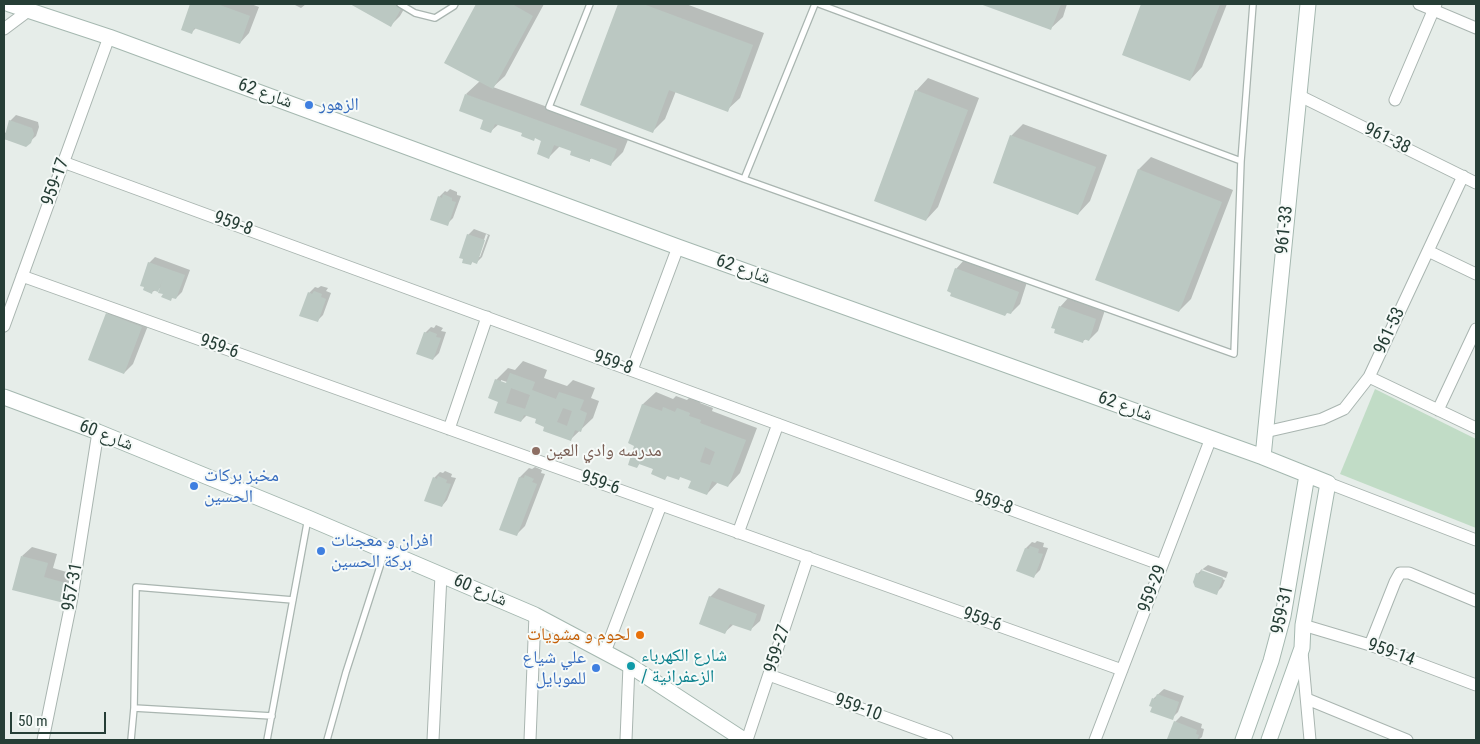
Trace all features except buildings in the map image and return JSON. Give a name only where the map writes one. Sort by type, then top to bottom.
[{"type":"street","name":"شارع 62","points":[[9,4],[109,37],[678,247],[1263,456],[1307,475],[1476,540]]},
{"type":"street","name":"961-33","points":[[1263,456],[1308,4]]},
{"type":"street","points":[[1419,4],[1434,7],[1476,28]]},
{"type":"street","points":[[1395,100],[1434,7]]},
{"type":"street","points":[[4,29],[28,10]]},
{"type":"street","name":"959-17","points":[[4,326],[109,37]]},
{"type":"street","name":"961-38","points":[[1298,95],[1476,183]]},
{"type":"street","name":"959-8","points":[[64,162],[1162,565]]},
{"type":"street","name":"961-53","points":[[1265,432],[1322,419],[1344,409],[1369,377],[1463,176]]},
{"type":"street","points":[[632,370],[678,247]]},
{"type":"street","points":[[1428,251],[1476,274]]},
{"type":"street","name":"959-6","points":[[22,276],[1122,670]]},
{"type":"street","points":[[449,429],[487,317]]},
{"type":"street","points":[[1438,410],[1476,329]]},
{"type":"street","points":[[1369,377],[1476,428]]},
{"type":"street","name":"شارع 60","points":[[4,398],[98,432],[308,518],[535,615],[629,665],[746,740]]},
{"type":"street","points":[[738,532],[778,424]]},
{"type":"street","name":"957-31","points":[[43,740],[72,603],[98,432]]},
{"type":"street","name":"959-29","points":[[1095,740],[1211,438]]},
{"type":"street","name":"959-31","points":[[1243,740],[1271,661],[1284,616],[1307,475]]},
{"type":"street","name":"959-31","points":[[1269,740],[1302,648],[1304,625],[1328,483]]},
{"type":"street","points":[[605,652],[660,505]]},
{"type":"street","name":"959-27","points":[[746,740],[808,558]]},
{"type":"street","points":[[1370,645],[1400,573],[1409,573],[1476,601]]},
{"type":"street","points":[[433,740],[441,575]]},
{"type":"street","points":[[530,740],[535,615]]},
{"type":"street","name":"959-14","points":[[1304,625],[1370,645],[1476,685]]},
{"type":"street","points":[[1302,648],[1310,740]]},
{"type":"street","points":[[626,740],[629,665]]},
{"type":"street","name":"959-10","points":[[769,675],[947,740]]},
{"type":"street","points":[[1306,700],[1407,740]]},
{"type":"lane","points":[[400,4],[415,13],[434,18],[455,4]]},
{"type":"lane","points":[[590,4],[549,107],[744,179],[1234,354],[1241,161],[1253,4]]},
{"type":"lane","points":[[744,179],[817,4],[1241,161]]},
{"type":"lane","points":[[267,740],[308,518]]},
{"type":"lane","points":[[327,740],[346,672],[385,551]]},
{"type":"lane","points":[[131,740],[134,708],[136,587],[293,600]]},
{"type":"lane","points":[[134,708],[272,716]]},
{"type":"green space","points":[[1375,389],[1476,439],[1476,528],[1340,474]]},
{"type":"place","name":"الزهور","points":[[309,105]]},
{"type":"place","name":"مدرسه وادي العين","points":[[536,451]]},
{"type":"place","name":"مخبز بركات الحسين","points":[[194,486]]},
{"type":"place","name":"افران و معجنات بركة الحسين","points":[[321,551]]},
{"type":"place","name":"لحوم و مشويات","points":[[640,635]]},
{"type":"place","name":"شارع الكهرباء / الزعفرانية","points":[[631,666]]},
{"type":"place","name":"علي شياع للموبايل","points":[[596,668]]}]
